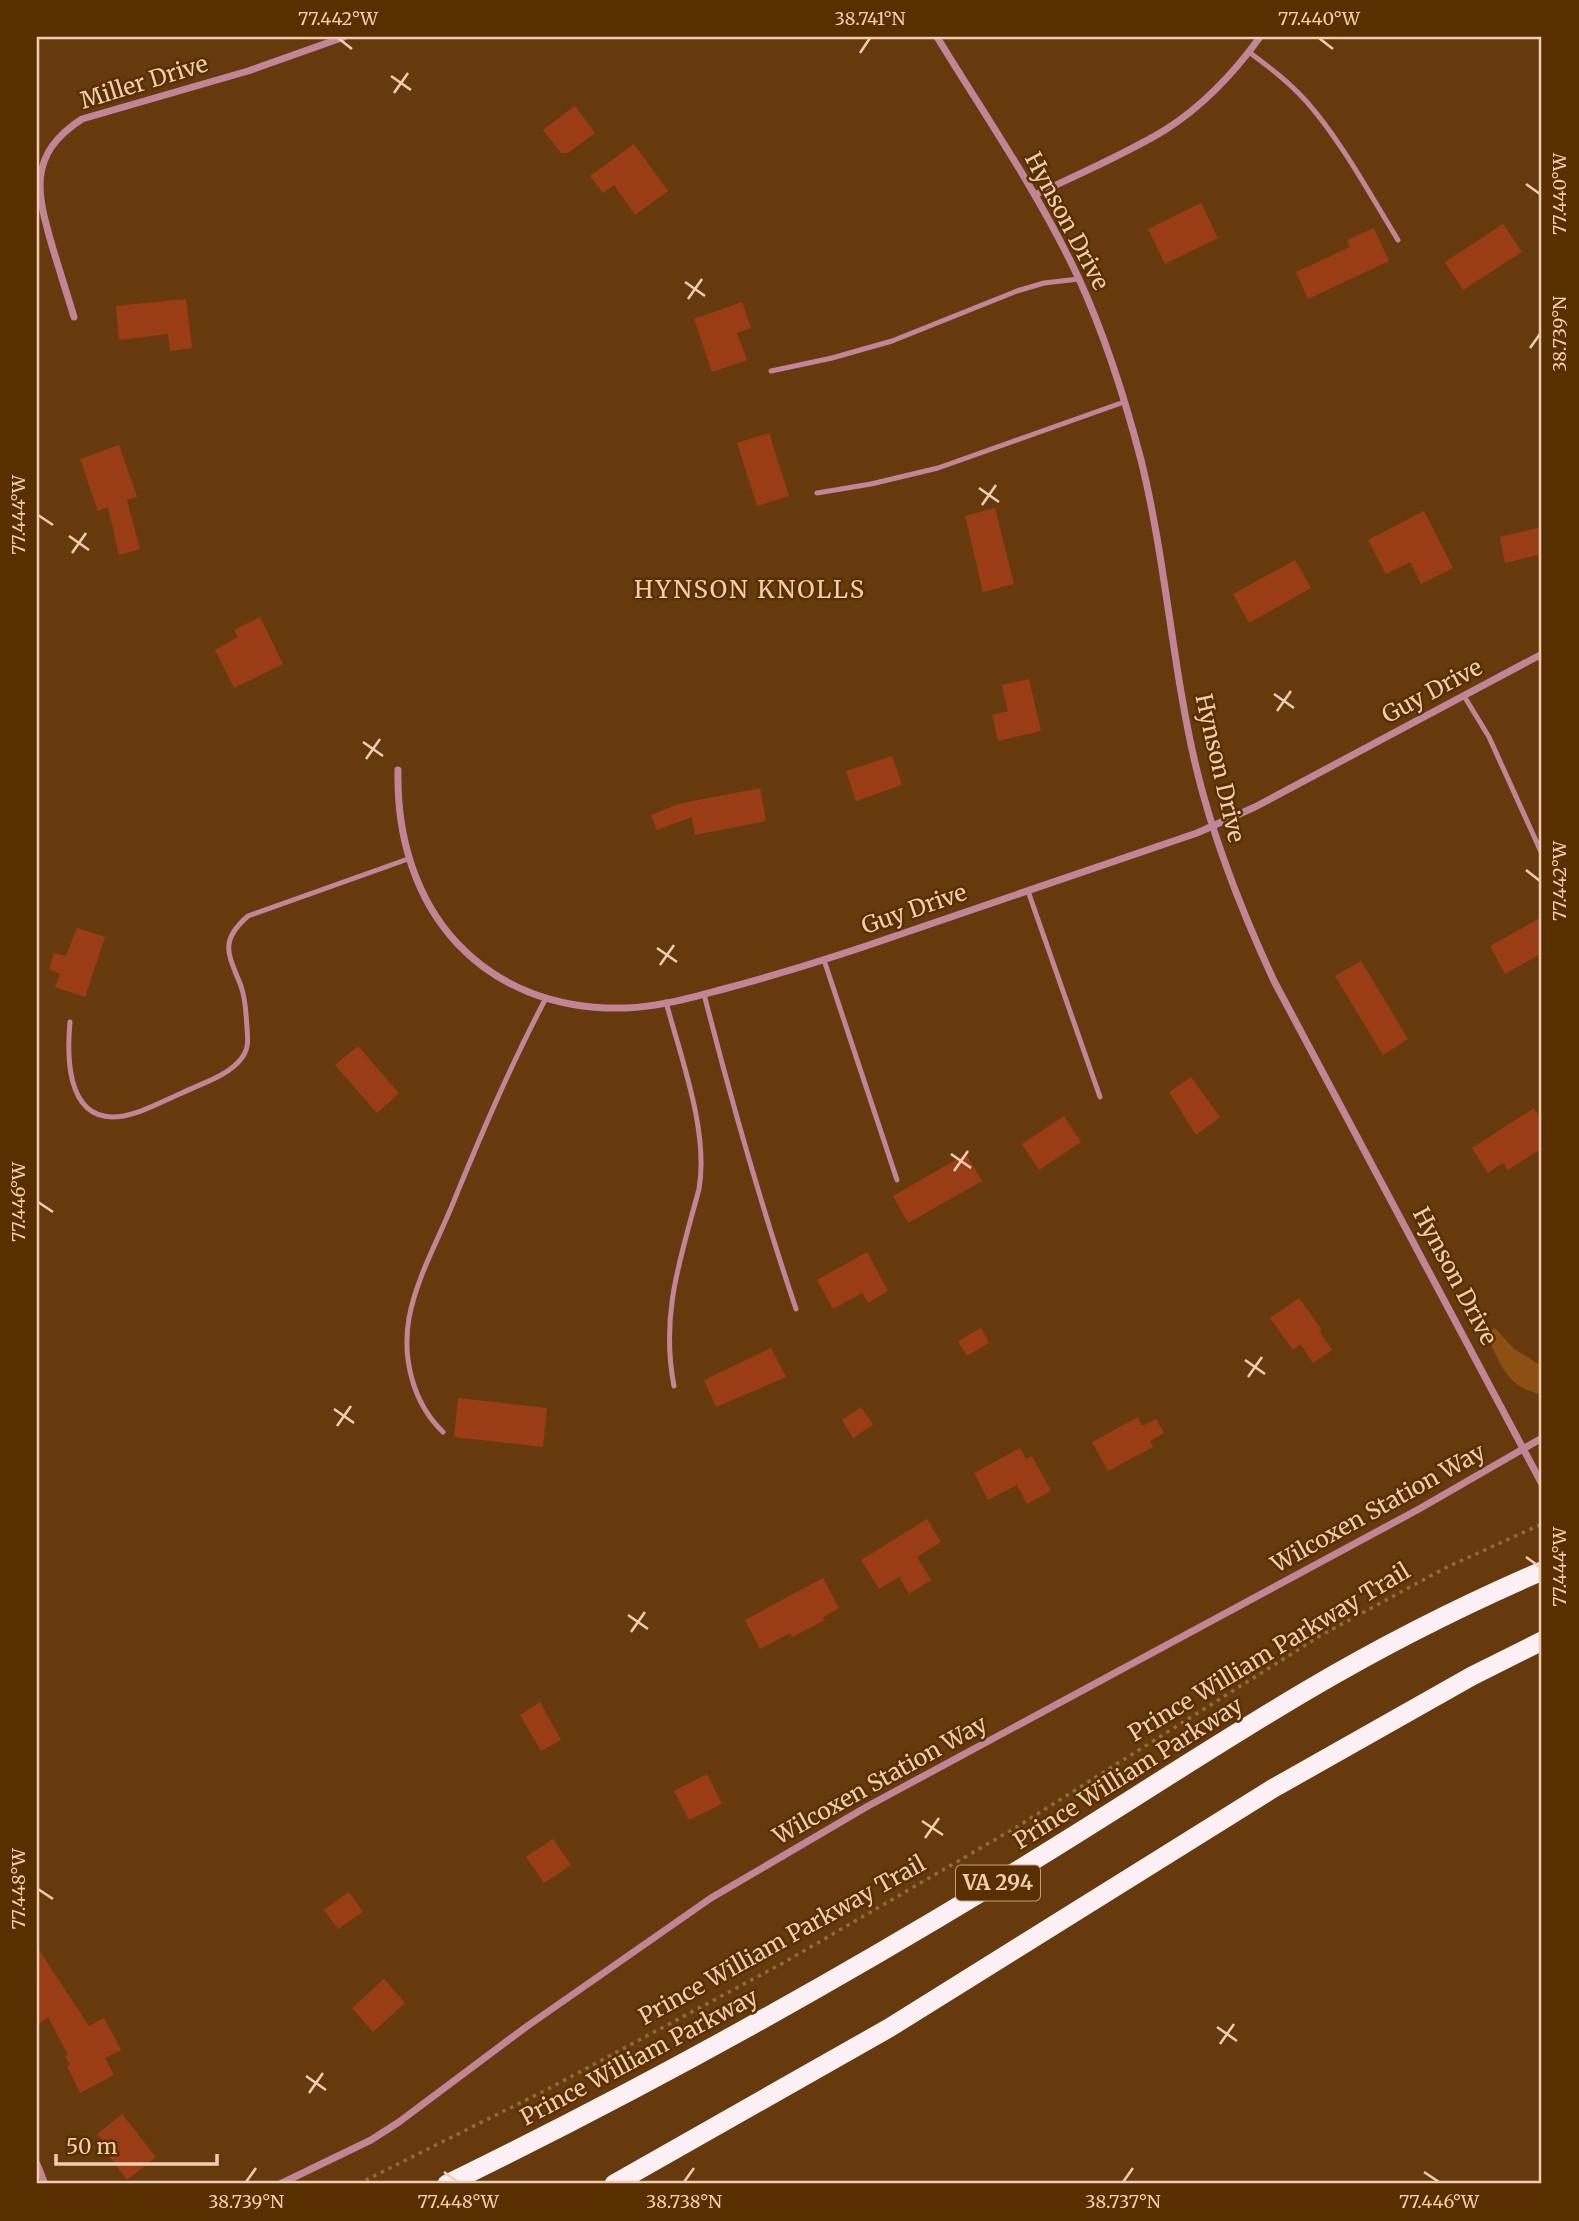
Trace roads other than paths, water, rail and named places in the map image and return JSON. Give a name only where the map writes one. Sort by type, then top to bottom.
[{"type":"highway","name":"Prince William Parkway","points":[[447,2184],[687,2061],[843,1975],[997,1884],[1307,1691],[1401,1638],[1542,1571]]},
{"type":"highway","name":"VA 294","points":[[614,2184],[889,2028],[1272,1789],[1472,1676],[1542,1641]]},
{"type":"street","name":"Miller Drive","points":[[74,317],[39,197],[40,176],[45,159],[65,130],[82,119],[248,71],[344,37]]},
{"type":"street","name":"Hynson Drive","points":[[937,37],[1035,195],[1079,279],[1124,402],[1158,539],[1187,727],[1212,827],[1244,917],[1274,981],[1542,1484]]},
{"type":"street","points":[[1035,195],[1165,130],[1202,103],[1224,82],[1260,37]]},
{"type":"street","name":"Guy Drive","points":[[398,771],[397,801],[408,859],[434,915],[454,941],[494,975],[525,991],[593,1007],[628,1008],[704,994],[824,960],[1212,827],[1255,807],[1542,654]]},
{"type":"street","name":"Wilcoxen Station Way","points":[[280,2184],[371,2140],[399,2122],[526,2026],[711,1898],[868,1806],[1431,1502],[1542,1438]]},
{"type":"street","points":[[37,2164],[45,2184]]},
{"type":"lane","points":[[1249,52],[1280,76],[1308,103],[1350,162],[1398,240]]},
{"type":"lane","points":[[771,371],[892,341],[1017,291],[1079,279]]},
{"type":"lane","points":[[817,494],[937,468],[1124,402]]},
{"type":"lane","points":[[1464,696],[1489,737],[1542,854]]},
{"type":"lane","points":[[70,1022],[67,1047],[70,1072],[79,1098],[87,1109],[98,1115],[113,1117],[148,1108],[228,1071],[242,1059],[248,1045],[246,1010],[228,952],[230,938],[237,925],[248,916],[408,859]]},
{"type":"lane","points":[[1028,891],[1100,1097]]},
{"type":"lane","points":[[824,960],[897,1181]]},
{"type":"lane","points":[[704,994],[765,1217],[796,1309]]},
{"type":"lane","points":[[443,1432],[422,1407],[413,1385],[408,1356],[408,1333],[415,1292],[488,1122],[546,998]]},
{"type":"lane","points":[[666,1002],[687,1076],[702,1146],[699,1189],[671,1297],[668,1331],[674,1385]]},
{"type":"district","name":"HYNSON KNOLLS","points":[[750,590]]}]
